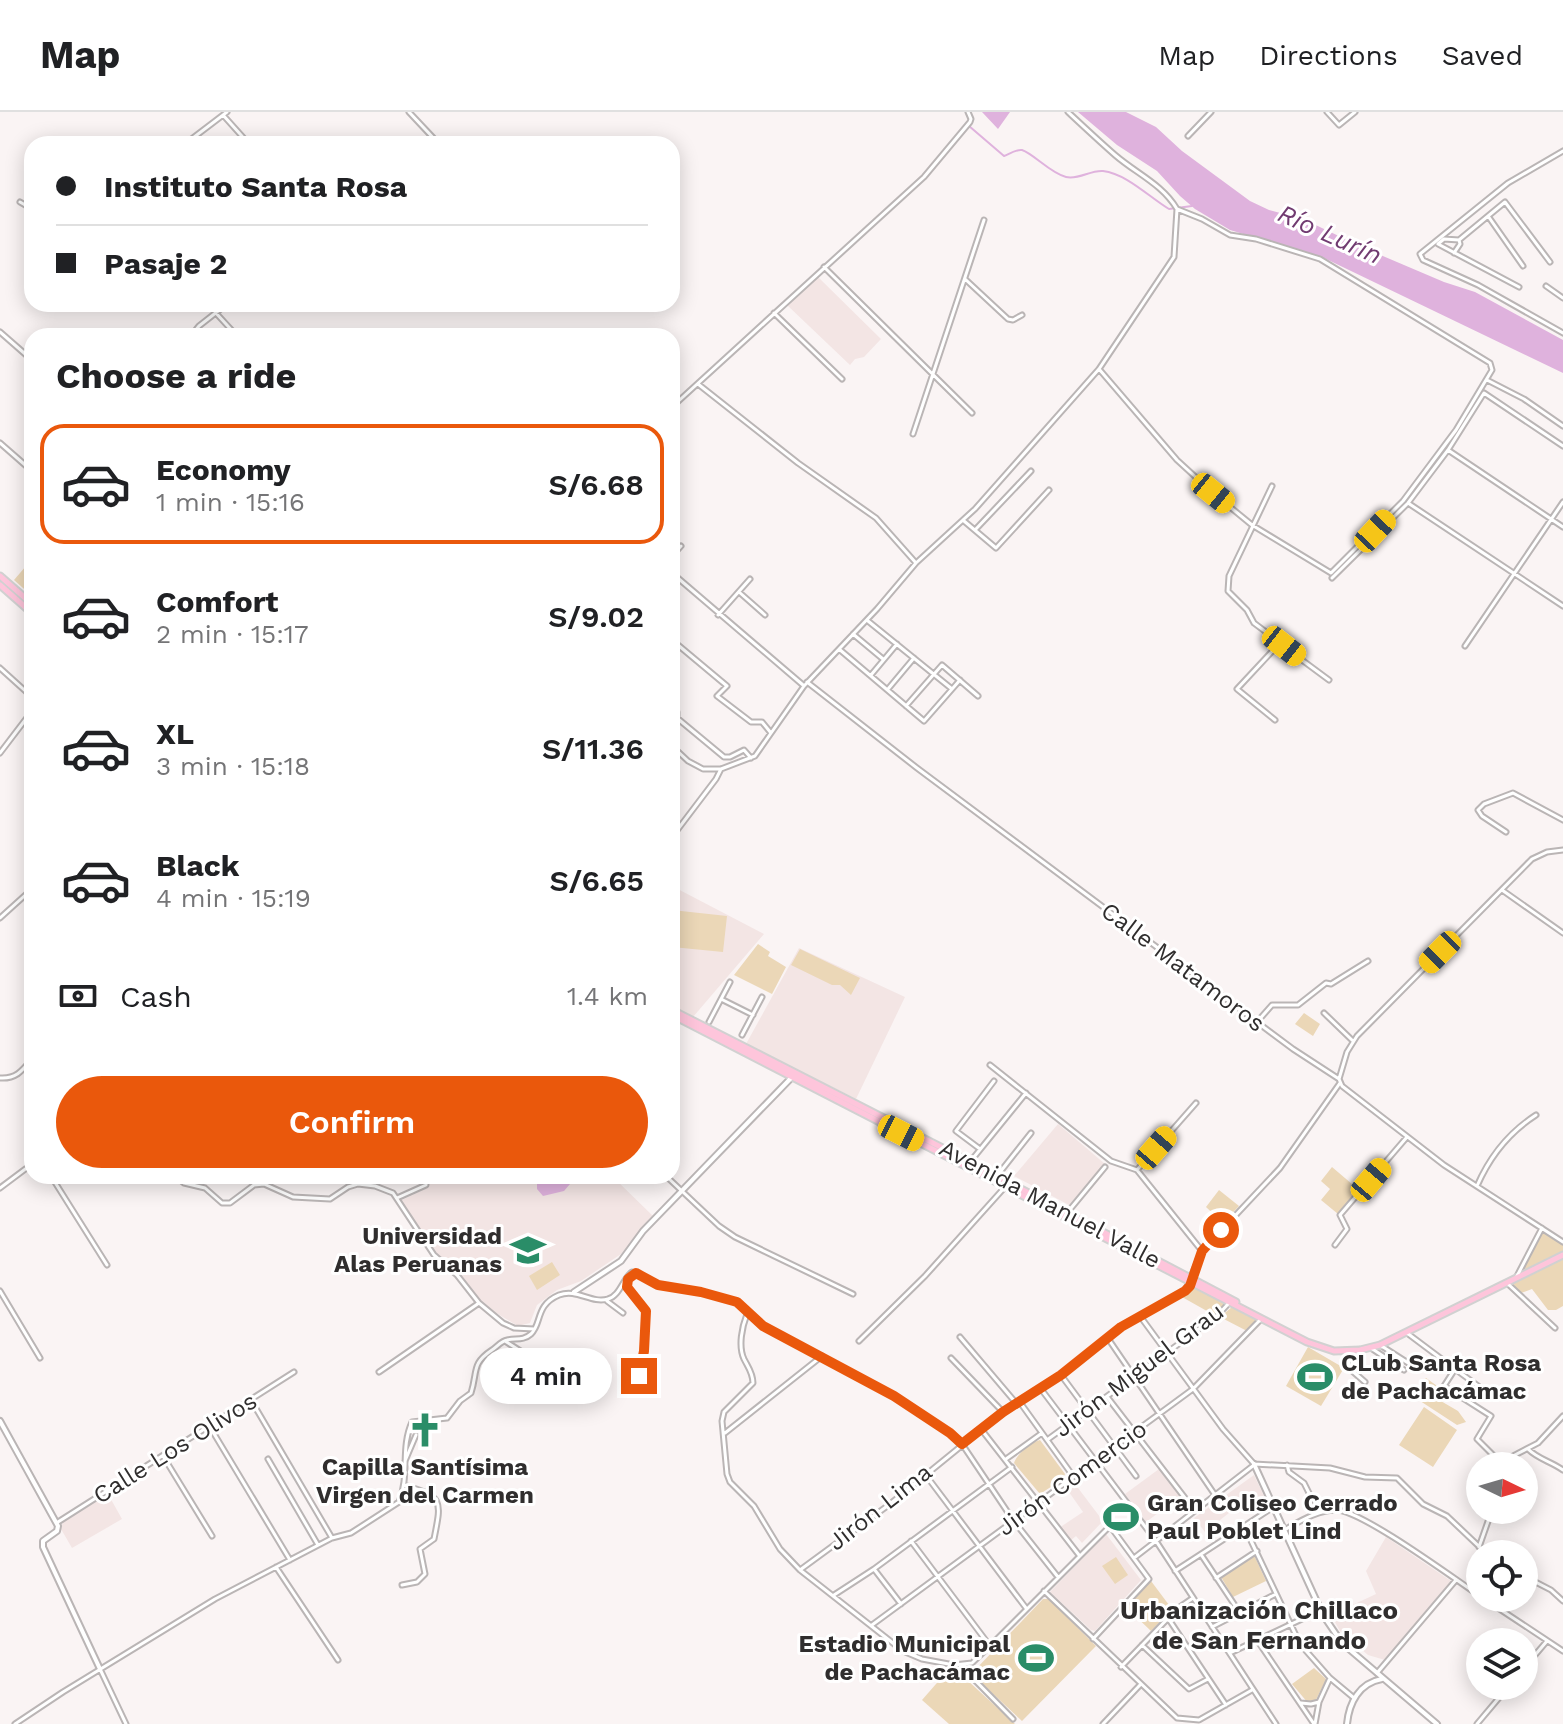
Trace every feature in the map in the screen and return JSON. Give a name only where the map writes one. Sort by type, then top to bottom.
[{"type":"main road","points":[[0,576],[24,597]]},
{"type":"main road","points":[[0,585],[24,606]]},
{"type":"main road","name":"Avenida Manuel Valle","points":[[680,1016],[1006,1186],[1066,1214]]},
{"type":"main road","name":"Avenida Manuel Valle","points":[[929,1144],[997,1176],[1261,1319],[1317,1346],[1347,1351]]},
{"type":"main road","points":[[1347,1351],[1380,1345],[1563,1255]]},
{"type":"street","points":[[409,112],[432,136]]},
{"type":"street","points":[[680,400],[924,177],[970,122],[968,112]]},
{"type":"street","points":[[680,753],[696,767],[721,769],[751,758],[806,684],[916,563],[964,520],[1099,369],[1174,257],[1177,209],[1169,196],[1115,155],[1068,112]]},
{"type":"street","points":[[1188,136],[1211,112]]},
{"type":"street","points":[[1327,112],[1339,125],[1355,112]]},
{"type":"street","points":[[195,136],[225,113],[243,136]]},
{"type":"street","points":[[1563,151],[1501,189],[1421,251],[1420,255],[1423,260],[1478,285],[1563,333]]},
{"type":"street","points":[[1501,189],[1505,202],[1550,262]]},
{"type":"street","points":[[20,202],[24,204]]},
{"type":"street","points":[[1505,202],[1459,240],[1444,239],[1438,244],[1519,287]]},
{"type":"street","points":[[1099,369],[1177,460],[1252,525],[1326,571],[1333,572],[1403,501],[1456,430],[1492,370],[1490,363],[1323,261],[1256,239],[1230,235],[1177,209]]},
{"type":"street","points":[[1488,216],[1523,266]]},
{"type":"street","points":[[913,434],[984,220]]},
{"type":"street","points":[[1454,253],[1459,240]]},
{"type":"street","points":[[824,267],[972,413]]},
{"type":"street","points":[[965,279],[1008,319],[1022,315]]},
{"type":"street","points":[[1546,286],[1563,298]]},
{"type":"street","points":[[198,328],[213,312]]},
{"type":"street","points":[[774,313],[842,379]]},
{"type":"street","points":[[0,332],[24,353]]},
{"type":"street","points":[[1487,380],[1524,399],[1563,426]]},
{"type":"street","points":[[698,384],[798,463],[876,518],[916,563]]},
{"type":"street","points":[[1332,578],[1408,503],[1485,393],[1563,446]]},
{"type":"street","points":[[0,443],[24,464]]},
{"type":"street","points":[[1448,450],[1563,527]]},
{"type":"street","points":[[975,530],[1031,471]]},
{"type":"street","points":[[1272,486],[1229,576],[1228,592],[1247,610],[1254,623],[1329,680]]},
{"type":"street","points":[[964,520],[996,548],[1049,490]]},
{"type":"street","points":[[1465,646],[1563,502]]},
{"type":"street","points":[[1408,503],[1563,606]]},
{"type":"street","points":[[718,615],[750,579]]},
{"type":"street","name":"Calle Matamoros","points":[[680,580],[718,615],[806,684],[1340,1081],[1407,1136],[1563,1242]]},
{"type":"street","points":[[739,592],[765,615]]},
{"type":"street","points":[[867,620],[952,689]]},
{"type":"street","points":[[853,634],[883,659]]},
{"type":"street","points":[[1275,720],[1237,689],[1279,643]]},
{"type":"street","points":[[870,675],[897,644]]},
{"type":"street","points":[[680,647],[727,686],[717,696],[751,722],[762,722],[771,733]]},
{"type":"street","points":[[839,649],[924,721],[960,680]]},
{"type":"street","points":[[887,690],[914,658]]},
{"type":"street","points":[[906,706],[942,665],[978,696]]},
{"type":"street","points":[[0,668],[24,690]]},
{"type":"street","points":[[0,753],[24,722]]},
{"type":"street","points":[[680,723],[724,757],[744,750],[751,758]]},
{"type":"street","points":[[680,826],[721,769]]},
{"type":"street","points":[[1506,832],[1480,815],[1478,810],[1484,804],[1513,793],[1563,820]]},
{"type":"street","points":[[1191,1280],[1202,1251],[1280,1168],[1340,1081],[1353,1041],[1532,859],[1547,852],[1563,850]]},
{"type":"street","points":[[1502,890],[1563,933]]},
{"type":"street","points":[[0,918],[24,896]]},
{"type":"street","points":[[1257,1022],[1272,1005],[1298,1005],[1326,983],[1331,984],[1368,961]]},
{"type":"street","points":[[709,1022],[730,982]]},
{"type":"street","points":[[742,1035],[762,997]]},
{"type":"street","points":[[721,999],[753,1015]]},
{"type":"street","points":[[1324,1013],[1353,1041]]},
{"type":"street","points":[[990,1065],[1111,1161],[1137,1170],[1202,1251]]},
{"type":"street","points":[[0,1078],[10,1078],[24,1069]]},
{"type":"street","points":[[15,1724],[239,1585],[332,1538],[351,1533],[399,1502],[404,1485],[403,1453],[411,1423],[447,1418],[458,1403],[471,1393],[480,1358],[505,1341],[520,1340],[534,1329],[541,1310],[557,1296],[574,1292],[621,1261],[643,1231],[794,1075]]},
{"type":"street","points":[[980,1149],[956,1131],[994,1081]]},
{"type":"street","points":[[970,1162],[1026,1093]]},
{"type":"street","points":[[1137,1170],[1196,1103]]},
{"type":"street","points":[[1477,1186],[1489,1158],[1536,1115]]},
{"type":"street","points":[[997,1176],[1031,1133]]},
{"type":"street","points":[[1335,1245],[1347,1229],[1339,1216],[1407,1136]]},
{"type":"street","points":[[1066,1214],[1105,1167]]},
{"type":"street","points":[[0,1188],[24,1170]]},
{"type":"street","points":[[56,1184],[107,1265]]},
{"type":"street","points":[[188,1184],[205,1188],[222,1203],[230,1203],[254,1185],[264,1184],[293,1197],[330,1199],[358,1184],[386,1189],[397,1198],[434,1255],[457,1275],[479,1303],[503,1323],[514,1328],[534,1329]]},
{"type":"street","points":[[397,1198],[426,1184]]},
{"type":"street","points":[[674,1184],[735,1237],[853,1294]]},
{"type":"street","points":[[859,1341],[920,1282],[1006,1186]]},
{"type":"street","points":[[1516,1279],[1542,1228]]},
{"type":"street","points":[[605,1300],[614,1295],[629,1274],[636,1273],[658,1285],[731,1300],[763,1326],[894,1396],[962,1444],[1013,1520],[1058,1577]]},
{"type":"street","points":[[636,1273],[628,1279],[627,1287],[646,1311],[639,1376]]},
{"type":"street","name":"Jirón Lima","points":[[800,1570],[890,1504],[1003,1412],[1061,1375],[1107,1337],[1181,1294],[1189,1288],[1191,1280]]},
{"type":"street","points":[[1507,1283],[1555,1328]]},
{"type":"street","points":[[0,1291],[40,1358]]},
{"type":"street","points":[[574,1292],[605,1300],[623,1313]]},
{"type":"street","name":"Jirón Miguel Grau","points":[[1047,1440],[1218,1316],[1230,1301]]},
{"type":"street","points":[[379,1372],[479,1303]]},
{"type":"street","points":[[747,1314],[741,1343],[742,1355],[754,1377],[753,1383],[724,1412],[722,1421],[727,1474],[730,1482],[754,1506],[780,1549],[800,1570],[909,1655],[961,1666],[972,1663],[990,1646],[1109,1526],[1149,1579],[1093,1639]]},
{"type":"street","points":[[1140,1316],[1223,1429],[1254,1464],[1321,1610],[1342,1643],[1437,1724]]},
{"type":"street","name":"Jirón Comercio","points":[[872,1625],[1193,1389],[1261,1319]]},
{"type":"street","points":[[1406,1332],[1485,1391]]},
{"type":"street","points":[[960,1337],[1017,1402],[1073,1476]]},
{"type":"street","points":[[1107,1337],[1215,1495]]},
{"type":"street","points":[[505,1341],[533,1359],[540,1358]]},
{"type":"street","points":[[1380,1345],[1416,1368]]},
{"type":"street","points":[[1371,1348],[1404,1370]]},
{"type":"street","points":[[1347,1351],[1350,1369],[1365,1382]]},
{"type":"street","points":[[723,1434],[822,1356]]},
{"type":"street","points":[[951,1358],[1003,1412]]},
{"type":"street","points":[[1455,1369],[1444,1386],[1491,1416],[1477,1439],[1490,1452]]},
{"type":"street","name":"Calle Los Olivos","points":[[56,1523],[294,1372]]},
{"type":"street","points":[[1061,1375],[1136,1476]]},
{"type":"street","points":[[1041,1389],[1156,1541],[1276,1724]]},
{"type":"street","points":[[1108,1398],[1195,1511]]},
{"type":"street","points":[[251,1400],[332,1538]]},
{"type":"street","points":[[1522,1452],[1538,1443],[1563,1416]]},
{"type":"street","points":[[0,1421],[56,1523],[57,1531],[44,1540],[43,1547],[126,1724]]},
{"type":"street","points":[[209,1426],[290,1560]]},
{"type":"street","points":[[981,1429],[1079,1555]]},
{"type":"street","name":"Jirón Miguel Grau","points":[[1005,1460],[1042,1433]]},
{"type":"street","points":[[405,1463],[416,1435]]},
{"type":"street","points":[[1528,1449],[1535,1456],[1547,1459],[1563,1470]]},
{"type":"street","points":[[163,1456],[212,1536]]},
{"type":"street","points":[[268,1459],[318,1545]]},
{"type":"street","points":[[1134,1558],[1254,1464],[1338,1469],[1361,1476],[1397,1478],[1423,1504],[1447,1516],[1472,1540]]},
{"type":"street","points":[[1287,1465],[1289,1472],[1304,1483],[1310,1495]]},
{"type":"street","points":[[834,1595],[1012,1467]]},
{"type":"street","points":[[925,1474],[1026,1608]]},
{"type":"street","points":[[402,1585],[417,1582],[425,1574],[420,1549],[434,1539],[438,1515],[438,1501],[434,1495],[404,1485]]},
{"type":"street","points":[[1315,1501],[1321,1512]]},
{"type":"street","points":[[1175,1571],[1275,1506]]},
{"type":"street","points":[[1286,1529],[1321,1512],[1342,1510],[1361,1518],[1466,1587]]},
{"type":"street","points":[[1244,1526],[1289,1625],[1306,1653],[1354,1698]]},
{"type":"street","points":[[911,1541],[990,1646]]},
{"type":"street","points":[[1216,1578],[1257,1551]]},
{"type":"street","points":[[1201,1555],[1240,1613]]},
{"type":"street","points":[[276,1567],[338,1660]]},
{"type":"street","points":[[874,1569],[901,1604]]},
{"type":"street","points":[[1377,1673],[1456,1580]]},
{"type":"street","points":[[1538,1583],[1563,1601]]},
{"type":"street","points":[[1044,1591],[1140,1685],[1182,1720],[1199,1720],[1253,1689]]},
{"type":"street","points":[[1212,1627],[1276,1594]]},
{"type":"street","points":[[1121,1667],[1168,1618],[1193,1598]]},
{"type":"street","points":[[1229,1653],[1321,1610]]},
{"type":"street","points":[[1504,1612],[1563,1651]]},
{"type":"street","points":[[1168,1618],[1226,1705]]},
{"type":"street","points":[[1257,1640],[1314,1724]]},
{"type":"street","points":[[1538,1652],[1547,1641]]},
{"type":"street","points":[[1142,1645],[1189,1689],[1208,1679]]},
{"type":"street","points":[[961,1666],[1013,1719]]},
{"type":"street","points":[[1347,1724],[1354,1698],[1365,1686],[1369,1675],[1368,1666]]},
{"type":"street","points":[[1314,1724],[1319,1702],[1330,1678]]},
{"type":"street","points":[[1365,1686],[1384,1679]]},
{"type":"street","points":[[1103,1724],[1140,1685]]},
{"type":"street","points":[[1477,1724],[1497,1700]]},
{"type":"street","points":[[1301,1703],[1319,1702]]},
{"type":"shaded area","points":[[818,277],[881,339],[864,357],[855,359],[850,365],[787,305]]},
{"type":"shaded area","points":[[24,568],[24,589],[14,580]]},
{"type":"shaded area","points":[[680,890],[764,934],[693,1017],[680,1010]]},
{"type":"shaded area","points":[[680,911],[727,916],[723,952],[680,948]]},
{"type":"shaded area","points":[[758,944],[770,952],[768,956],[786,967],[772,994],[734,975]]},
{"type":"shaded area","points":[[799,948],[905,997],[856,1099],[746,1044]]},
{"type":"shaded area","points":[[800,949],[860,978],[851,995],[840,985],[832,985],[791,965]]},
{"type":"shaded area","points":[[1304,1013],[1320,1024],[1313,1036],[1295,1024]]},
{"type":"shaded area","points":[[1058,1124],[1105,1164],[1069,1205],[1014,1176]]},
{"type":"shaded area","points":[[1332,1167],[1359,1190],[1338,1214],[1321,1200],[1330,1189],[1321,1181]]},
{"type":"shaded area","name":"Universidad Alas Peruanas","points":[[429,1184],[620,1184],[653,1216],[621,1254],[581,1281],[557,1290],[537,1305],[530,1323],[518,1326],[486,1307],[448,1261],[433,1253],[402,1204],[402,1200],[429,1187]]},
{"type":"shaded area","points":[[1219,1190],[1239,1206],[1223,1223],[1206,1207]]},
{"type":"shaded area","points":[[1543,1229],[1563,1243],[1563,1253],[1521,1274]]},
{"type":"shaded area","points":[[1563,1258],[1563,1306],[1556,1310],[1548,1310],[1532,1289],[1521,1293],[1512,1283]]},
{"type":"shaded area","points":[[552,1262],[560,1275],[537,1290],[529,1276]]},
{"type":"shaded area","points":[[1193,1286],[1223,1302],[1224,1307],[1214,1315],[1182,1297]]},
{"type":"shaded area","points":[[1232,1307],[1257,1319],[1247,1331],[1220,1317]]},
{"type":"shaded area","name":"CLub Santa Rosa de Pachacámac","points":[[1308,1347],[1344,1368],[1321,1406],[1286,1386]]},
{"type":"shaded area","points":[[1426,1378],[1440,1388],[1434,1397],[1458,1411],[1466,1422],[1457,1425],[1414,1397]]},
{"type":"shaded area","points":[[1424,1407],[1457,1430],[1433,1467],[1399,1445]]},
{"type":"shaded area","points":[[1040,1440],[1065,1474],[1063,1479],[1040,1494],[1014,1463],[1025,1449]]},
{"type":"shaded area","points":[[1159,1469],[1180,1497],[1146,1522],[1125,1494]]},
{"type":"shaded area","points":[[1254,1475],[1268,1504],[1253,1513],[1244,1501],[1205,1532],[1194,1518]]},
{"type":"shaded area","points":[[1072,1480],[1103,1521],[1082,1543],[1076,1536],[1070,1541],[1059,1528],[1083,1512],[1064,1485]]},
{"type":"shaded area","points":[[108,1494],[122,1519],[72,1548],[61,1529],[63,1521]]},
{"type":"shaded area","points":[[1106,1534],[1141,1580],[1095,1631],[1050,1592]]},
{"type":"shaded area","points":[[1386,1537],[1451,1581],[1385,1660],[1368,1655],[1340,1631],[1331,1615],[1376,1594],[1366,1571]]},
{"type":"shaded area","points":[[1254,1555],[1266,1581],[1233,1597],[1221,1577]]},
{"type":"shaded area","points":[[1116,1557],[1128,1575],[1115,1584],[1102,1566]]},
{"type":"shaded area","points":[[1151,1581],[1172,1609],[1151,1631],[1126,1607]]},
{"type":"shaded area","name":"Estadio Municipal de Pachacámac","points":[[1043,1599],[1049,1599],[1096,1646],[1022,1721],[974,1676],[975,1670]]},
{"type":"shaded area","points":[[950,1668],[954,1668],[1015,1724],[949,1724],[922,1700]]},
{"type":"shaded area","points":[[1314,1668],[1326,1679],[1315,1702],[1308,1703],[1292,1684]]},
{"type":"water","points":[[982,112],[1010,112],[998,129]]},
{"type":"water","name":"Río Lurín","points":[[1078,112],[1126,112],[1156,127],[1182,151],[1250,201],[1269,210],[1303,219],[1444,282],[1475,292],[1563,340],[1563,373],[1324,258],[1230,230],[1195,209],[1157,171],[1117,145]]},
{"type":"water","points":[[537,1184],[570,1184],[564,1191],[543,1196]]},
{"type":"waterway","points":[[934,168],[969,126],[1004,156],[1022,150],[1066,177],[1098,171],[1112,173],[1169,209],[1192,206]]},
{"type":"place","name":"Universidad Alas Peruanas","points":[[528,1250]]},
{"type":"place","name":"CLub Santa Rosa de Pachacámac","points":[[1315,1377]]},
{"type":"place","name":"Capilla Santísima Virgen del Carmen","points":[[425,1430]]},
{"type":"place","name":"Gran Coliseo Cerrado Paul Poblet Lind","points":[[1121,1517]]},
{"type":"place","name":"Estadio Municipal de Pachacámac","points":[[1036,1658]]},
{"type":"district","name":"Urbanización Chillaco de San Fernando","points":[[1259,1625]]},
{"type":"route","points":[[639,1376],[646,1311],[627,1287],[628,1279],[636,1273],[658,1285],[737,1302],[763,1326],[894,1396],[962,1444],[1003,1412],[1061,1375],[1121,1327],[1185,1291],[1190,1286],[1202,1251],[1221,1230]]}]
